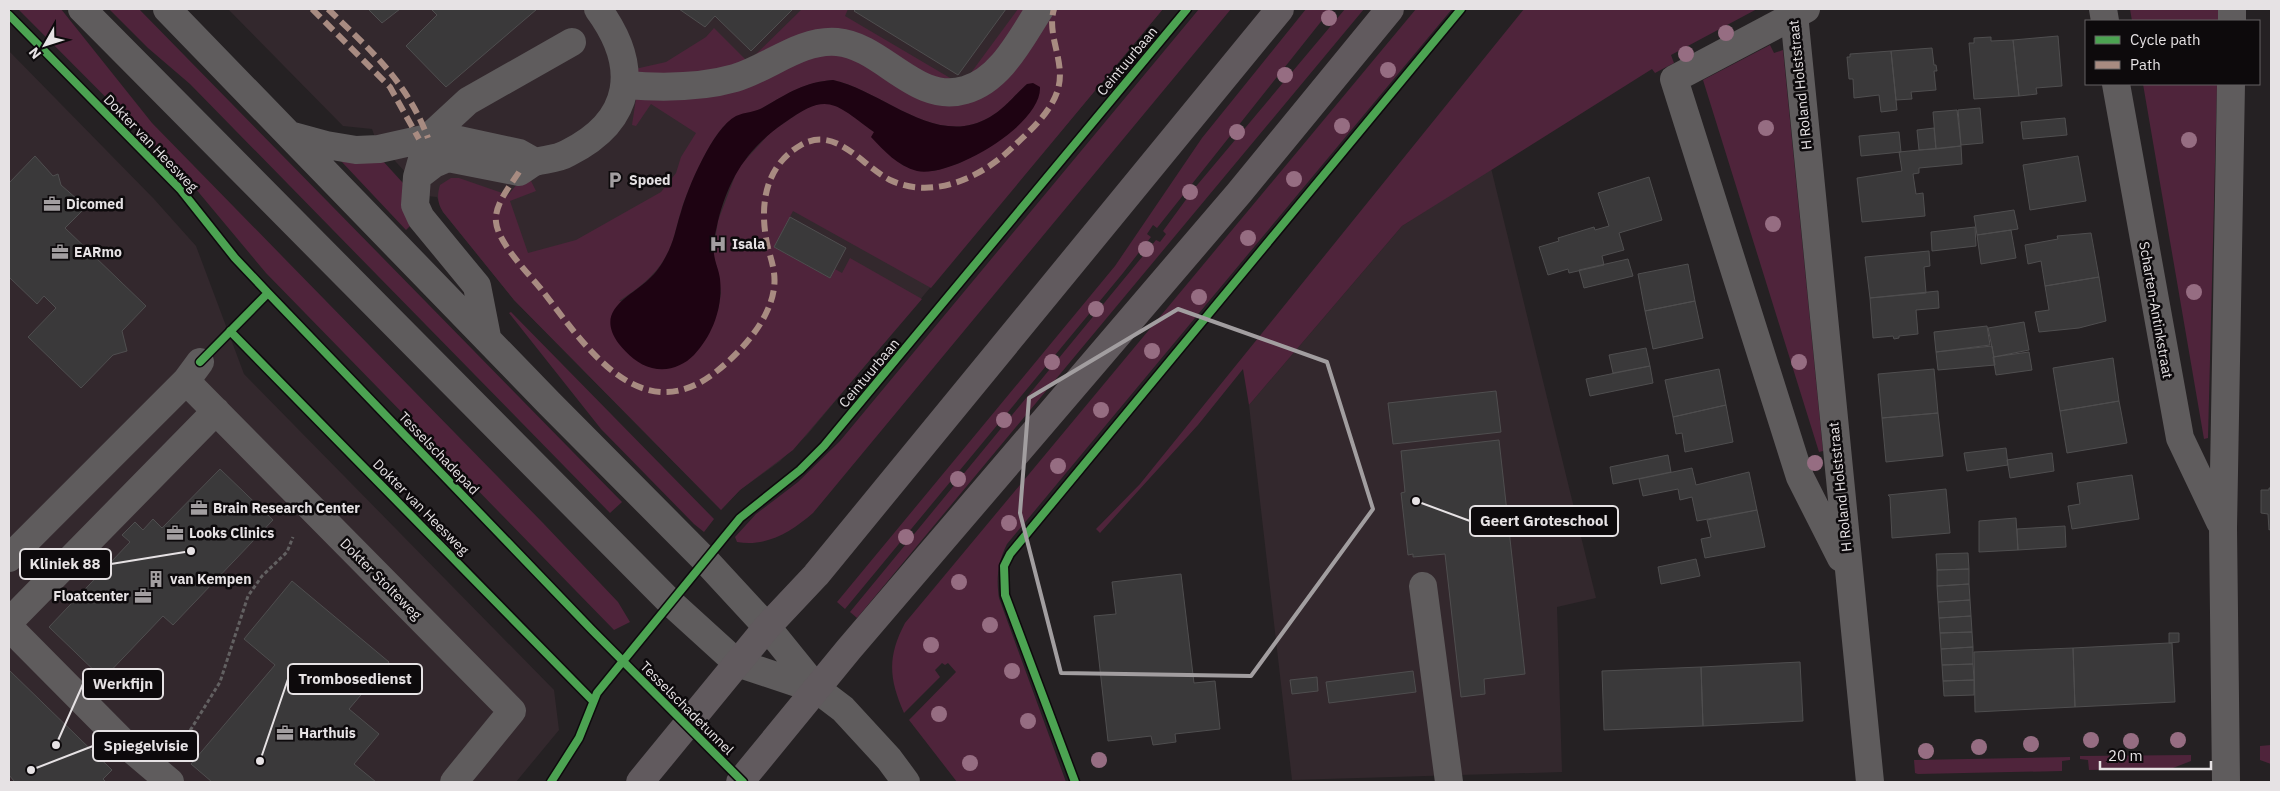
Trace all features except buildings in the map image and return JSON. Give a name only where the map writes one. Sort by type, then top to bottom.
[{"type":"main road","points":[[640,782],[737,663],[816,575],[1280,9]]},
{"type":"main road","points":[[740,782],[818,690],[849,649],[1238,193],[1390,9]]},
{"type":"street","points":[[82,9],[671,603],[737,663],[818,690]]},
{"type":"street","points":[[168,9],[706,561],[768,627],[818,690],[843,709],[889,759],[906,782]]},
{"type":"street","points":[[418,177],[434,164],[448,158],[527,167],[560,158],[599,133],[616,114],[626,85],[623,54],[598,9]]},
{"type":"street","points":[[626,85],[693,86],[734,78],[802,48],[819,43],[836,42],[854,45],[870,53],[925,88],[938,92],[963,91],[977,85],[994,72],[1011,54],[1040,9]]},
{"type":"street","name":"H Roland Holststraat","points":[[1848,573],[1800,477],[1674,79],[1800,11],[1848,573],[1870,782]]},
{"type":"street","points":[[487,337],[477,286],[417,210],[414,201],[428,138],[468,101],[572,42]]},
{"type":"street","name":"Scharten-Antinkstraat","points":[[2116,85],[2180,438],[2223,528]]},
{"type":"street","name":"Scharten-Antinkstraat","points":[[2226,782],[2223,528],[2231,85]]},
{"type":"street","points":[[291,135],[326,145],[356,150],[379,149],[428,138],[454,138],[519,153],[527,167]]},
{"type":"street","name":"Dokter Stolteweg","points":[[9,558],[193,372],[216,411],[512,711],[454,782]]},
{"type":"street","points":[[9,622],[216,411]]},
{"type":"street","points":[[1423,586],[1448,782]]},
{"type":"street","points":[[9,627],[124,743],[170,782]]},
{"type":"path","points":[[178,751],[220,682],[248,596],[262,576],[273,568],[287,552],[307,505]]},
{"type":"highlighted area","points":[[1178,309],[1327,362],[1373,509],[1251,676],[1061,673],[1020,513],[1029,398]]},
{"type":"shaded area","points":[[18,9],[61,9],[152,123],[543,523],[618,602],[630,622],[614,630],[266,273],[190,182]]},
{"type":"shaded area","points":[[109,9],[139,9],[622,502],[610,513],[190,84],[148,48]]},
{"type":"shaded area","name":"Isala","points":[[228,9],[1163,9],[807,435],[779,462],[740,490],[721,510],[514,300],[443,212],[437,197],[427,196],[376,140],[372,129],[343,126]]},
{"type":"shaded area","points":[[802,9],[848,9],[845,16],[962,85],[1018,9],[1163,9],[931,288],[793,211],[774,247],[830,278],[835,269],[842,273],[850,258],[922,299],[793,450],[740,490],[721,510],[514,300],[443,212],[438,196],[440,185],[451,178],[459,178],[508,195],[519,182],[531,181],[536,191],[510,201],[528,253],[576,240],[661,192],[676,173],[681,157],[696,133],[651,104],[636,126],[632,125],[637,92],[635,69],[666,62],[706,37],[714,28],[748,62]],"holes":[[[833,80],[852,86],[910,115],[950,126],[970,125],[990,117],[1005,106],[1027,84],[998,141],[960,163],[934,171],[916,170],[902,165],[874,132],[842,108],[833,104],[821,103],[806,108],[771,132],[738,168],[718,221],[713,253],[721,293],[718,311],[619,301],[639,287],[661,265],[673,241],[681,211],[694,178],[706,152],[719,131],[726,124],[735,118],[759,110],[797,89],[814,83]]]},
{"type":"shaded area","points":[[1199,9],[1231,9],[813,513],[787,532],[768,540],[748,543],[737,542],[735,537],[756,514],[798,482],[840,441]]},
{"type":"shaded area","points":[[1306,9],[1331,9],[1157,228],[1153,225],[1147,234],[1151,237],[1123,273],[845,609],[837,602],[1115,266],[1202,138]]},
{"type":"shaded area","points":[[1345,9],[1364,9],[857,618],[850,612],[1156,240],[1160,242],[1166,234],[1163,231],[1193,190]]},
{"type":"shaded area","points":[[1416,9],[1452,9],[1007,544],[998,570],[999,598],[1066,782],[957,782],[909,720],[956,672],[948,663],[945,665],[942,663],[935,670],[940,677],[904,713],[895,689],[892,668],[895,647],[905,623]]},
{"type":"shaded area","points":[[1524,9],[1757,9],[1671,55],[1674,63],[1655,73],[1652,69],[1402,226],[1249,405],[1243,369],[1198,425],[1100,533],[1096,529],[1140,484]]},
{"type":"shaded area","points":[[2130,9],[2219,9],[2219,20],[2132,20]]},
{"type":"shaded area","points":[[1770,45],[1774,53],[1783,50],[1823,451],[1819,452],[1703,80]]},
{"type":"shaded area","points":[[9,51],[154,199],[196,246],[244,374],[554,690],[559,730],[516,782],[9,782]]},
{"type":"shaded area","points":[[833,80],[852,86],[910,115],[950,126],[970,125],[990,117],[1005,106],[1027,84],[1033,83],[1040,87],[1037,102],[1026,117],[1011,132],[971,158],[932,171],[917,171],[898,162],[886,153],[871,137],[874,132],[840,108],[821,104],[799,113],[784,123],[760,143],[741,166],[722,206],[714,238],[715,257],[721,289],[720,300],[715,320],[706,339],[694,355],[675,367],[658,369],[647,367],[638,362],[622,348],[612,332],[610,322],[612,314],[624,299],[652,277],[663,262],[671,245],[684,201],[710,145],[727,123],[736,116],[761,109],[805,86]]},
{"type":"shaded area","points":[[2143,85],[2217,85],[2208,438],[2204,439]]},
{"type":"shaded area","points":[[382,160],[403,183],[403,204],[413,223],[406,230],[341,161]]},
{"type":"shaded area","points":[[1491,168],[1596,598],[1557,607],[1562,772],[1292,780],[1249,405],[1402,226]]},
{"type":"shaded area","points":[[511,312],[714,519],[704,532],[601,429],[509,313]]},
{"type":"shaded area","points":[[2271,745],[2271,764],[2260,760],[2260,746]]},
{"type":"shaded area","points":[[2191,755],[2191,761],[2173,768],[2089,770],[2088,760],[2080,759],[2080,756]]},
{"type":"shaded area","points":[[2070,757],[2070,760],[2062,761],[2062,771],[1918,774],[1915,773],[1914,760]]},
{"type":"marked path","points":[[312,9],[390,87],[419,139]]},
{"type":"marked path","points":[[328,9],[373,53],[398,83],[409,99],[428,138]]},
{"type":"marked path","points":[[519,172],[503,196],[496,216],[498,230],[514,257],[576,334],[616,374],[639,387],[663,392],[689,388],[717,371],[735,355],[745,345],[767,312],[774,288],[774,278],[765,233],[764,204],[771,177],[788,154],[801,145],[814,140],[826,140],[848,150],[890,180],[907,186],[924,188],[957,182],[973,175],[1003,156],[1021,139],[1040,120],[1055,97],[1060,79],[1060,69],[1052,29],[1054,9]]},
{"type":"cycle path","name":"Ceintuurbaan","points":[[551,782],[579,738],[597,693],[740,518],[800,470],[824,446],[1187,9]]},
{"type":"cycle path","points":[[1075,782],[1005,595],[1004,566],[1010,554],[1461,9]]},
{"type":"cycle path","name":"Dokter van Heesweg","points":[[9,15],[181,190],[235,258],[268,293],[592,630],[743,782]]},
{"type":"cycle path","points":[[200,362],[268,293]]},
{"type":"cycle path","name":"Dokter van Heesweg","points":[[230,331],[593,701]]},
{"type":"place","name":"Spoed","points":[[615,180]]},
{"type":"place","name":"Dicomed","points":[[52,204]]},
{"type":"place","name":"Isala","points":[[718,244]]},
{"type":"place","name":"EARmo","points":[[60,252]]},
{"type":"place","name":"Geert Groteschool","points":[[1416,501]]},
{"type":"place","name":"Brain Research Center","points":[[199,508]]},
{"type":"place","name":"Looks Clinics","points":[[175,533]]},
{"type":"place","name":"Kliniek 88","points":[[191,551]]},
{"type":"place","name":"van Kempen","points":[[156,579]]},
{"type":"place","name":"Floatcenter","points":[[143,596]]},
{"type":"place","name":"Harthuis","points":[[285,733]]},
{"type":"place","name":"Werkfijn","points":[[56,745]]},
{"type":"place","name":"Trombosedienst","points":[[260,761]]},
{"type":"place","name":"Spiegelvisie","points":[[31,770]]}]
